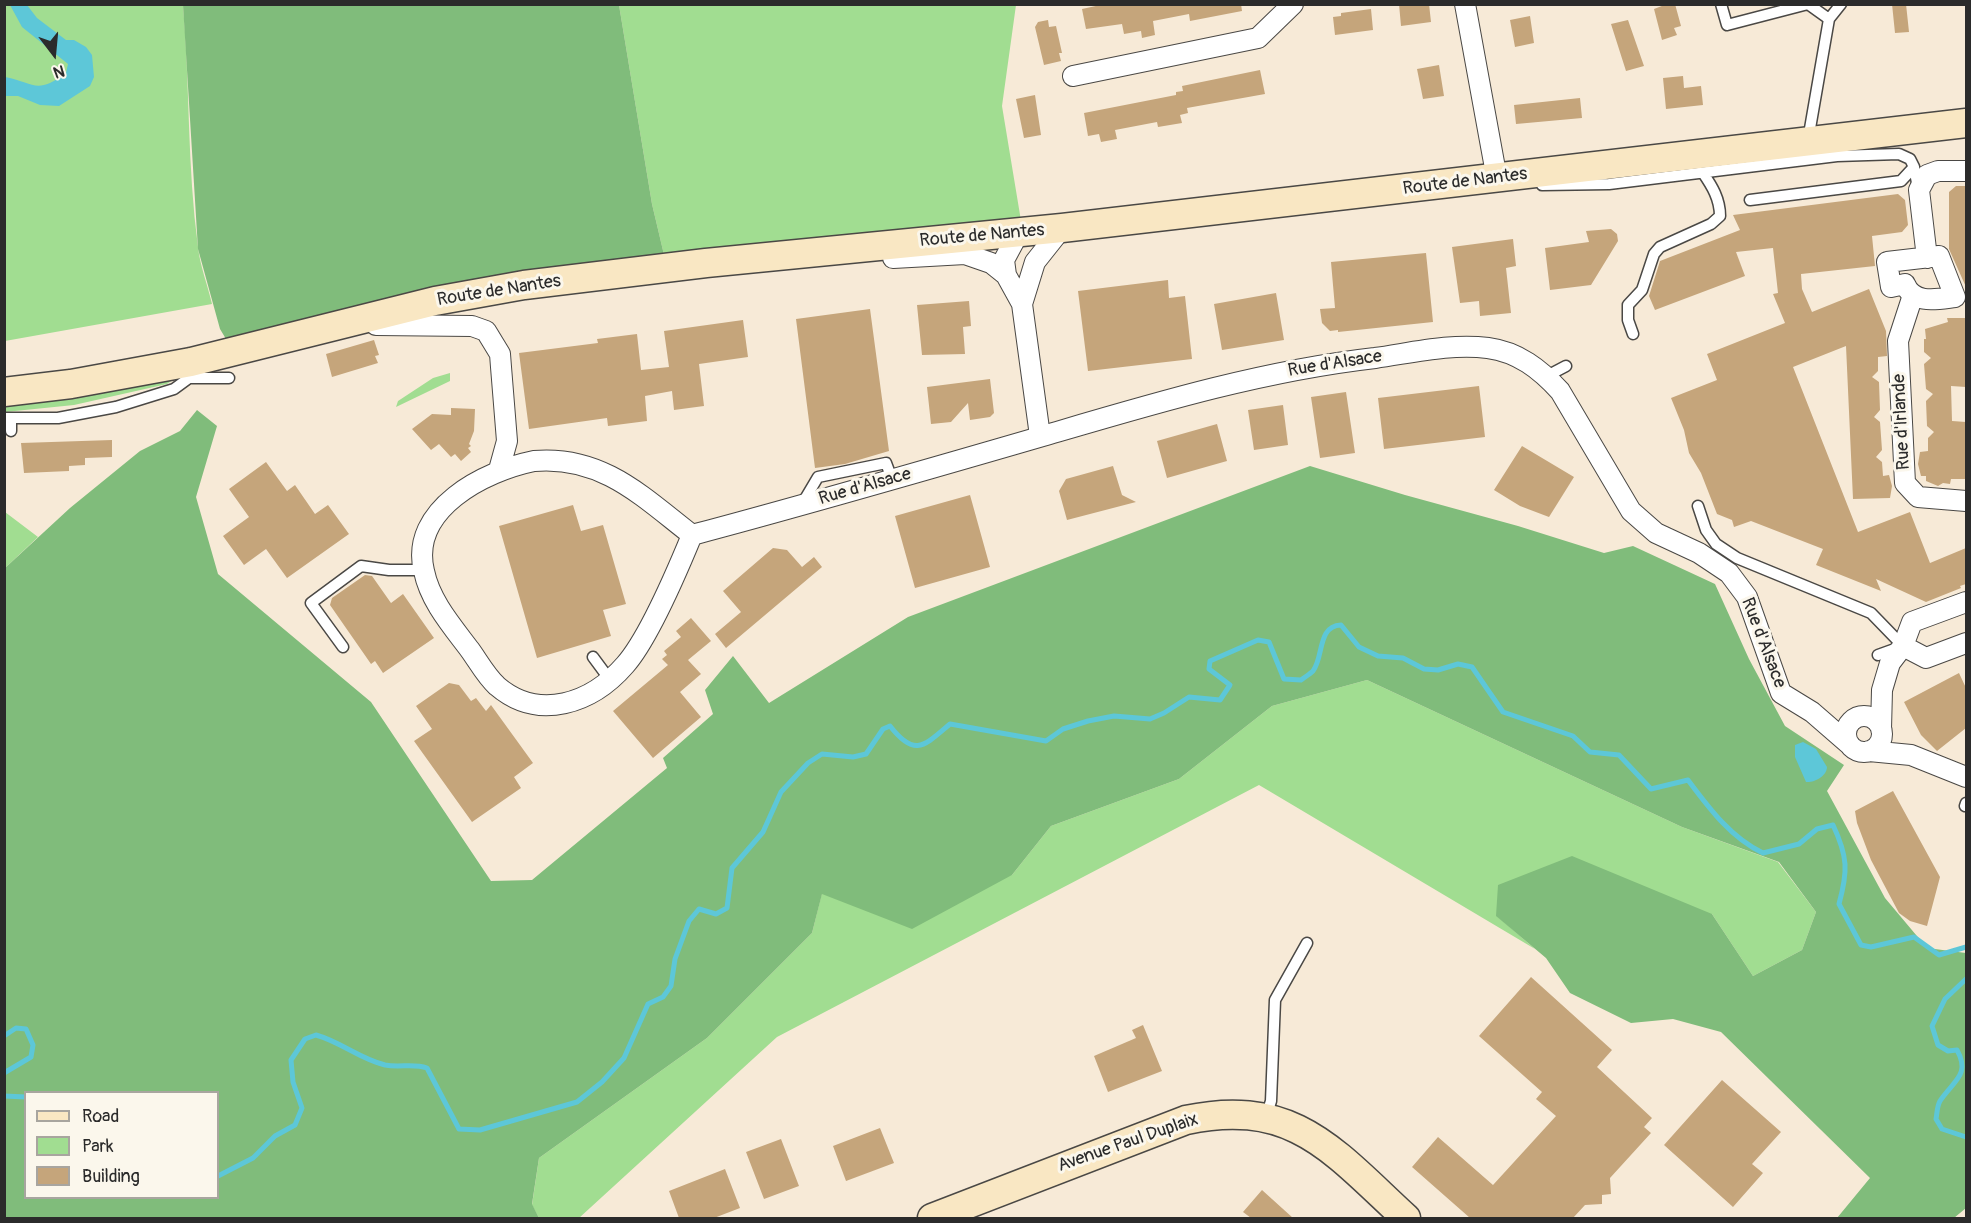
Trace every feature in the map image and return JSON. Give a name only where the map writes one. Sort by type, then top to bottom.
[{"type":"main road","name":"Route de Nantes","points":[[7,410],[71,384],[196,368],[308,332],[435,300],[524,285],[768,257],[1062,228],[1966,123]]},
{"type":"main road","name":"Avenue Paul Duplaix","points":[[933,1218],[975,1207],[1036,1176],[1186,1120],[1222,1114],[1266,1117],[1308,1132],[1325,1144],[1406,1218]]},
{"type":"street","points":[[1073,76],[1258,38],[1293,4]]},
{"type":"street","points":[[1465,4],[1509,177]]},
{"type":"street","points":[[1927,258],[1918,190],[1927,175],[1938,171],[1966,171]]},
{"type":"street","points":[[1022,304],[1035,261],[1062,228]]},
{"type":"street","points":[[1005,275],[1004,260],[1019,232]]},
{"type":"street","points":[[768,257],[795,263],[964,254],[991,263],[1005,275],[1022,304],[1040,436]]},
{"type":"street","points":[[1939,256],[1960,289],[1955,297],[1921,300],[1913,295],[1905,284],[1891,286],[1887,262],[1939,256]]},
{"type":"street","name":"Rue d'Irlande","points":[[1913,295],[1898,341],[1905,483],[1918,498],[1966,501]]},
{"type":"street","points":[[308,332],[406,324],[472,326],[486,331],[500,354],[507,441],[499,470]]},
{"type":"street","name":"Rue d'Alsace","points":[[692,535],[1241,381],[1350,360],[1467,347],[1488,348],[1507,352],[1529,362],[1547,376],[1560,391],[1619,495],[1631,511],[1656,533],[1721,557],[1747,597],[1781,693],[1812,712],[1850,745]]},
{"type":"street","points":[[541,460],[564,461],[589,466],[611,475],[692,535],[638,646],[626,664],[609,680],[581,699],[563,705],[534,704],[509,694],[491,679],[445,615],[430,590],[423,570],[425,540],[438,513],[450,501],[499,470],[541,460]]},
{"type":"street","points":[[1869,751],[1879,744],[1882,730],[1882,690],[1890,663],[1903,645],[1912,622],[1966,602]]},
{"type":"street","points":[[1903,645],[1926,658],[1966,643]]},
{"type":"street","points":[[1882,690],[1846,729],[1850,745],[1858,751],[1911,755],[1966,777]]},
{"type":"street","name":"Rue d'Alsace","points":[[1812,712],[1856,718]]},
{"type":"street","points":[[1856,718],[1875,719],[1882,730],[1911,755]]},
{"type":"lane","points":[[1721,4],[1727,25],[1808,4],[1829,19]]},
{"type":"lane","points":[[1808,140],[1829,19],[1841,4]]},
{"type":"lane","points":[[1509,177],[1536,185],[1609,184],[1837,156],[1899,154],[1910,159],[1914,166],[1918,190]]},
{"type":"lane","points":[[1750,200],[1901,181],[1914,166]]},
{"type":"lane","points":[[1634,334],[1628,320],[1628,305],[1642,290],[1654,254],[1660,247],[1711,224],[1720,216],[1720,206],[1703,172]]},
{"type":"lane","points":[[1547,376],[1566,366]]},
{"type":"lane","points":[[196,368],[229,378]]},
{"type":"lane","points":[[7,410],[10,431]]},
{"type":"lane","points":[[1698,507],[1721,557],[1737,558],[1785,582],[1871,613],[1903,645],[1878,655]]},
{"type":"lane","points":[[343,647],[310,603],[361,566],[389,570],[423,570]]},
{"type":"lane","points":[[593,657],[609,680]]},
{"type":"lane","points":[[1266,1117],[1271,1101],[1275,1000],[1307,943]]},
{"type":"green space","points":[[5,5],[183,5],[194,217],[202,269],[212,304],[5,341]]},
{"type":"green space","points":[[183,5],[619,5],[652,204],[665,259],[229,344],[220,329],[198,249]]},
{"type":"green space","points":[[619,5],[1016,5],[1002,106],[1024,239],[665,259],[652,204]]},
{"type":"green space","points":[[450,373],[450,381],[396,407],[398,401],[433,378]]},
{"type":"green space","points":[[174,379],[167,384],[74,405],[5,412],[5,401]]},
{"type":"green space","points":[[197,410],[217,426],[196,497],[218,574],[371,702],[491,881],[532,880],[667,768],[663,758],[713,714],[705,690],[733,656],[769,703],[908,617],[1310,466],[1604,553],[1633,546],[1715,584],[1749,659],[1785,726],[1844,765],[1827,791],[1885,898],[1927,948],[1966,953],[1966,1208],[1954,1218],[1837,1218],[1870,1178],[1721,1032],[1673,1019],[1631,1023],[1570,993],[1546,958],[1496,916],[1498,885],[1572,856],[1712,914],[1753,976],[1802,950],[1816,912],[1779,862],[1682,827],[1367,680],[1272,706],[1179,779],[1051,826],[1012,875],[912,929],[822,894],[812,933],[707,1038],[539,1158],[532,1204],[539,1218],[5,1218],[5,568],[70,508],[140,451],[180,431]]},
{"type":"green space","points":[[5,512],[38,537],[5,568]]},
{"type":"green space","points":[[1367,680],[1682,827],[1778,862],[1816,912],[1802,950],[1753,976],[1712,914],[1497,916],[1535,949],[1259,785],[777,1037],[579,1218],[539,1218],[532,1205],[539,1158],[707,1038],[812,933],[822,893],[1012,875],[1051,826],[1179,779],[1272,706]]},
{"type":"water","points":[[10,5],[27,5],[37,18],[66,40],[74,40],[86,47],[92,55],[94,77],[90,86],[59,106],[40,105],[18,96],[5,96],[5,77],[41,86],[66,73],[68,64],[22,27]]},
{"type":"water","points":[[1803,742],[1816,749],[1827,767],[1820,778],[1813,781],[1806,782],[1795,757],[1795,745]]},
{"type":"building","points":[[1105,4],[1241,4],[1242,11],[1190,21],[1189,14],[1153,21],[1155,35],[1142,38],[1141,31],[1124,34],[1122,24],[1086,29],[1082,9]]},
{"type":"building","points":[[1399,4],[1429,4],[1431,22],[1401,26]]},
{"type":"building","points":[[1667,4],[1675,4],[1681,26],[1674,28],[1677,35],[1662,40],[1654,9]]},
{"type":"building","points":[[1892,4],[1906,4],[1909,32],[1895,33]]},
{"type":"building","points":[[1371,9],[1373,30],[1335,35],[1333,17],[1341,16],[1341,13]]},
{"type":"building","points":[[1530,16],[1534,43],[1515,47],[1510,20]]},
{"type":"building","points":[[1048,20],[1049,27],[1056,26],[1062,53],[1059,53],[1061,61],[1044,65],[1035,27],[1038,22]]},
{"type":"building","points":[[1628,20],[1644,66],[1626,71],[1611,24]]},
{"type":"building","points":[[1439,65],[1444,96],[1423,99],[1417,69]]},
{"type":"building","points":[[1260,70],[1265,94],[1187,108],[1188,113],[1180,115],[1182,123],[1158,127],[1157,122],[1115,130],[1117,139],[1101,142],[1099,134],[1088,136],[1084,113],[1176,95],[1176,92],[1183,91],[1182,86]]},
{"type":"building","points":[[1683,76],[1684,88],[1701,86],[1703,105],[1666,109],[1663,78]]},
{"type":"building","points":[[1035,95],[1041,135],[1024,138],[1016,99]]},
{"type":"building","points":[[1580,98],[1582,118],[1516,124],[1514,105]]},
{"type":"building","points":[[1956,186],[1966,186],[1966,287],[1949,249],[1949,192]]},
{"type":"building","points":[[1898,194],[1905,200],[1908,225],[1902,232],[1872,236],[1875,266],[1801,274],[1802,289],[1812,312],[1869,289],[1886,331],[1887,356],[1878,357],[1878,371],[1872,377],[1879,382],[1880,410],[1874,417],[1880,422],[1882,450],[1876,457],[1882,462],[1883,476],[1889,475],[1892,486],[1890,498],[1853,499],[1846,346],[1793,367],[1858,532],[1910,512],[1930,563],[1966,548],[1966,584],[1926,602],[1876,579],[1881,591],[1816,565],[1823,549],[1751,521],[1734,527],[1732,520],[1717,514],[1701,473],[1689,453],[1684,430],[1671,398],[1717,380],[1707,354],[1785,323],[1773,294],[1778,293],[1773,248],[1736,252],[1745,276],[1655,310],[1649,296],[1660,261],[1740,230],[1733,215]]},
{"type":"building","points":[[1611,229],[1617,234],[1618,241],[1591,285],[1550,290],[1545,248],[1589,242],[1586,231]]},
{"type":"building","points":[[1513,239],[1516,266],[1506,268],[1511,313],[1480,316],[1479,301],[1460,303],[1452,247]]},
{"type":"building","points":[[1426,253],[1433,322],[1338,332],[1338,330],[1330,331],[1322,323],[1320,309],[1335,308],[1331,262]]},
{"type":"building","points":[[1168,280],[1169,298],[1185,296],[1192,359],[1088,371],[1078,291]]},
{"type":"building","points":[[1276,293],[1284,340],[1222,350],[1214,304]]},
{"type":"building","points":[[969,301],[971,326],[963,327],[965,354],[922,355],[917,305]]},
{"type":"building","points":[[870,309],[889,451],[845,464],[815,468],[796,319]]},
{"type":"building","points":[[1947,318],[1966,318],[1966,387],[1951,386],[1952,421],[1966,422],[1966,479],[1951,479],[1950,484],[1943,483],[1938,486],[1926,481],[1926,476],[1921,476],[1918,464],[1920,452],[1928,451],[1928,438],[1934,432],[1927,426],[1926,401],[1933,394],[1926,389],[1924,364],[1931,358],[1924,352],[1924,339],[1926,339],[1925,329],[1948,322]]},
{"type":"building","points":[[743,320],[748,357],[699,364],[704,406],[674,410],[672,391],[645,396],[647,421],[608,426],[607,418],[529,429],[519,353],[598,343],[597,339],[637,334],[641,370],[669,367],[664,331]]},
{"type":"building","points":[[374,340],[379,355],[375,356],[378,363],[332,377],[326,354]]},
{"type":"building","points":[[990,379],[994,413],[990,417],[970,420],[968,403],[951,422],[931,424],[927,387]]},
{"type":"building","points":[[1479,386],[1485,437],[1384,449],[1378,398]]},
{"type":"building","points":[[1346,392],[1355,453],[1320,458],[1311,397]]},
{"type":"building","points":[[1283,405],[1288,445],[1254,450],[1248,410]]},
{"type":"building","points":[[451,408],[475,409],[474,431],[469,444],[471,446],[468,448],[471,452],[461,461],[455,454],[451,457],[439,444],[431,450],[412,429],[432,414],[451,415]]},
{"type":"building","points":[[1217,424],[1227,461],[1167,478],[1157,441]]},
{"type":"building","points":[[112,440],[112,457],[85,458],[85,465],[69,466],[69,471],[24,473],[21,443]]},
{"type":"building","points":[[1522,446],[1574,477],[1549,517],[1520,506],[1494,490]]},
{"type":"building","points":[[266,462],[287,491],[295,485],[315,514],[328,505],[349,534],[287,578],[266,549],[244,565],[223,536],[249,517],[229,489]]},
{"type":"building","points":[[1113,466],[1122,495],[1136,502],[1067,520],[1059,491],[1066,479]]},
{"type":"building","points":[[970,495],[990,567],[915,588],[895,516]]},
{"type":"building","points":[[573,505],[581,531],[603,525],[626,604],[603,610],[611,636],[537,658],[499,526]]},
{"type":"building","points":[[773,548],[787,550],[802,567],[814,557],[822,567],[726,648],[715,634],[741,612],[723,591]]},
{"type":"building","points":[[365,575],[372,576],[391,603],[403,594],[434,638],[383,673],[375,661],[371,664],[330,605],[332,598]]},
{"type":"building","points":[[691,618],[711,641],[688,660],[701,674],[680,692],[701,717],[653,758],[613,711],[668,665],[662,659],[667,655],[664,651],[681,637],[676,631]]},
{"type":"building","points":[[1959,673],[1966,688],[1966,728],[1937,751],[1921,735],[1904,702]]},
{"type":"building","points":[[449,683],[459,685],[471,701],[476,698],[486,711],[491,705],[533,763],[514,777],[521,788],[472,822],[414,741],[432,729],[416,706]]},
{"type":"building","points":[[1893,791],[1940,877],[1927,926],[1910,921],[1899,913],[1871,860],[1857,823],[1855,811]]},
{"type":"building","points":[[1531,977],[1612,1050],[1597,1067],[1652,1118],[1644,1127],[1651,1133],[1610,1178],[1611,1194],[1602,1195],[1602,1204],[1585,1205],[1573,1218],[1470,1218],[1412,1167],[1438,1137],[1493,1185],[1556,1116],[1536,1099],[1542,1092],[1479,1036]]},
{"type":"building","points":[[1143,1025],[1162,1071],[1108,1092],[1094,1056],[1136,1038],[1132,1030]]},
{"type":"building","points":[[1722,1080],[1781,1132],[1752,1164],[1763,1173],[1733,1207],[1664,1145]]},
{"type":"building","points":[[880,1128],[894,1163],[846,1181],[833,1146]]},
{"type":"building","points":[[781,1139],[799,1186],[764,1199],[746,1152]]},
{"type":"building","points":[[725,1169],[740,1208],[714,1218],[679,1218],[669,1191]]},
{"type":"building","points":[[1262,1190],[1293,1218],[1251,1218],[1243,1212]]},
{"type":"waterway","points":[[219,1175],[253,1158],[275,1136],[295,1125],[302,1108],[293,1082],[291,1060],[305,1039],[316,1035],[385,1065],[427,1068],[459,1129],[480,1130],[577,1102],[602,1082],[624,1058],[648,1004],[663,997],[671,986],[675,959],[689,921],[699,909],[716,914],[727,908],[732,868],[763,832],[781,792],[808,763],[822,754],[853,757],[866,754],[883,729],[890,726],[906,742],[920,745],[926,743],[950,724],[1046,741],[1063,729],[1088,721],[1114,716],[1150,719],[1189,697],[1220,700],[1230,685],[1209,669],[1210,661],[1258,640],[1269,642],[1284,679],[1301,680],[1313,671],[1324,636],[1333,627],[1341,625],[1359,647],[1378,656],[1403,658],[1424,669],[1438,670],[1458,664],[1472,667],[1503,712],[1573,736],[1590,752],[1619,755],[1651,789],[1688,780],[1731,831],[1751,847],[1763,853],[1799,844],[1817,829],[1833,825],[1842,846],[1845,864],[1839,904],[1861,945],[1871,947],[1914,937],[1939,955],[1966,947]]},
{"type":"waterway","points":[[1966,979],[1945,999],[1932,1026],[1938,1045],[1948,1051],[1957,1050],[1962,1066],[1959,1077],[1939,1103],[1936,1119],[1942,1129],[1966,1137]]},
{"type":"waterway","points":[[4,1036],[16,1028],[26,1029],[33,1045],[31,1057],[4,1073]]},
{"type":"waterway","points":[[4,1096],[24,1097]]}]
